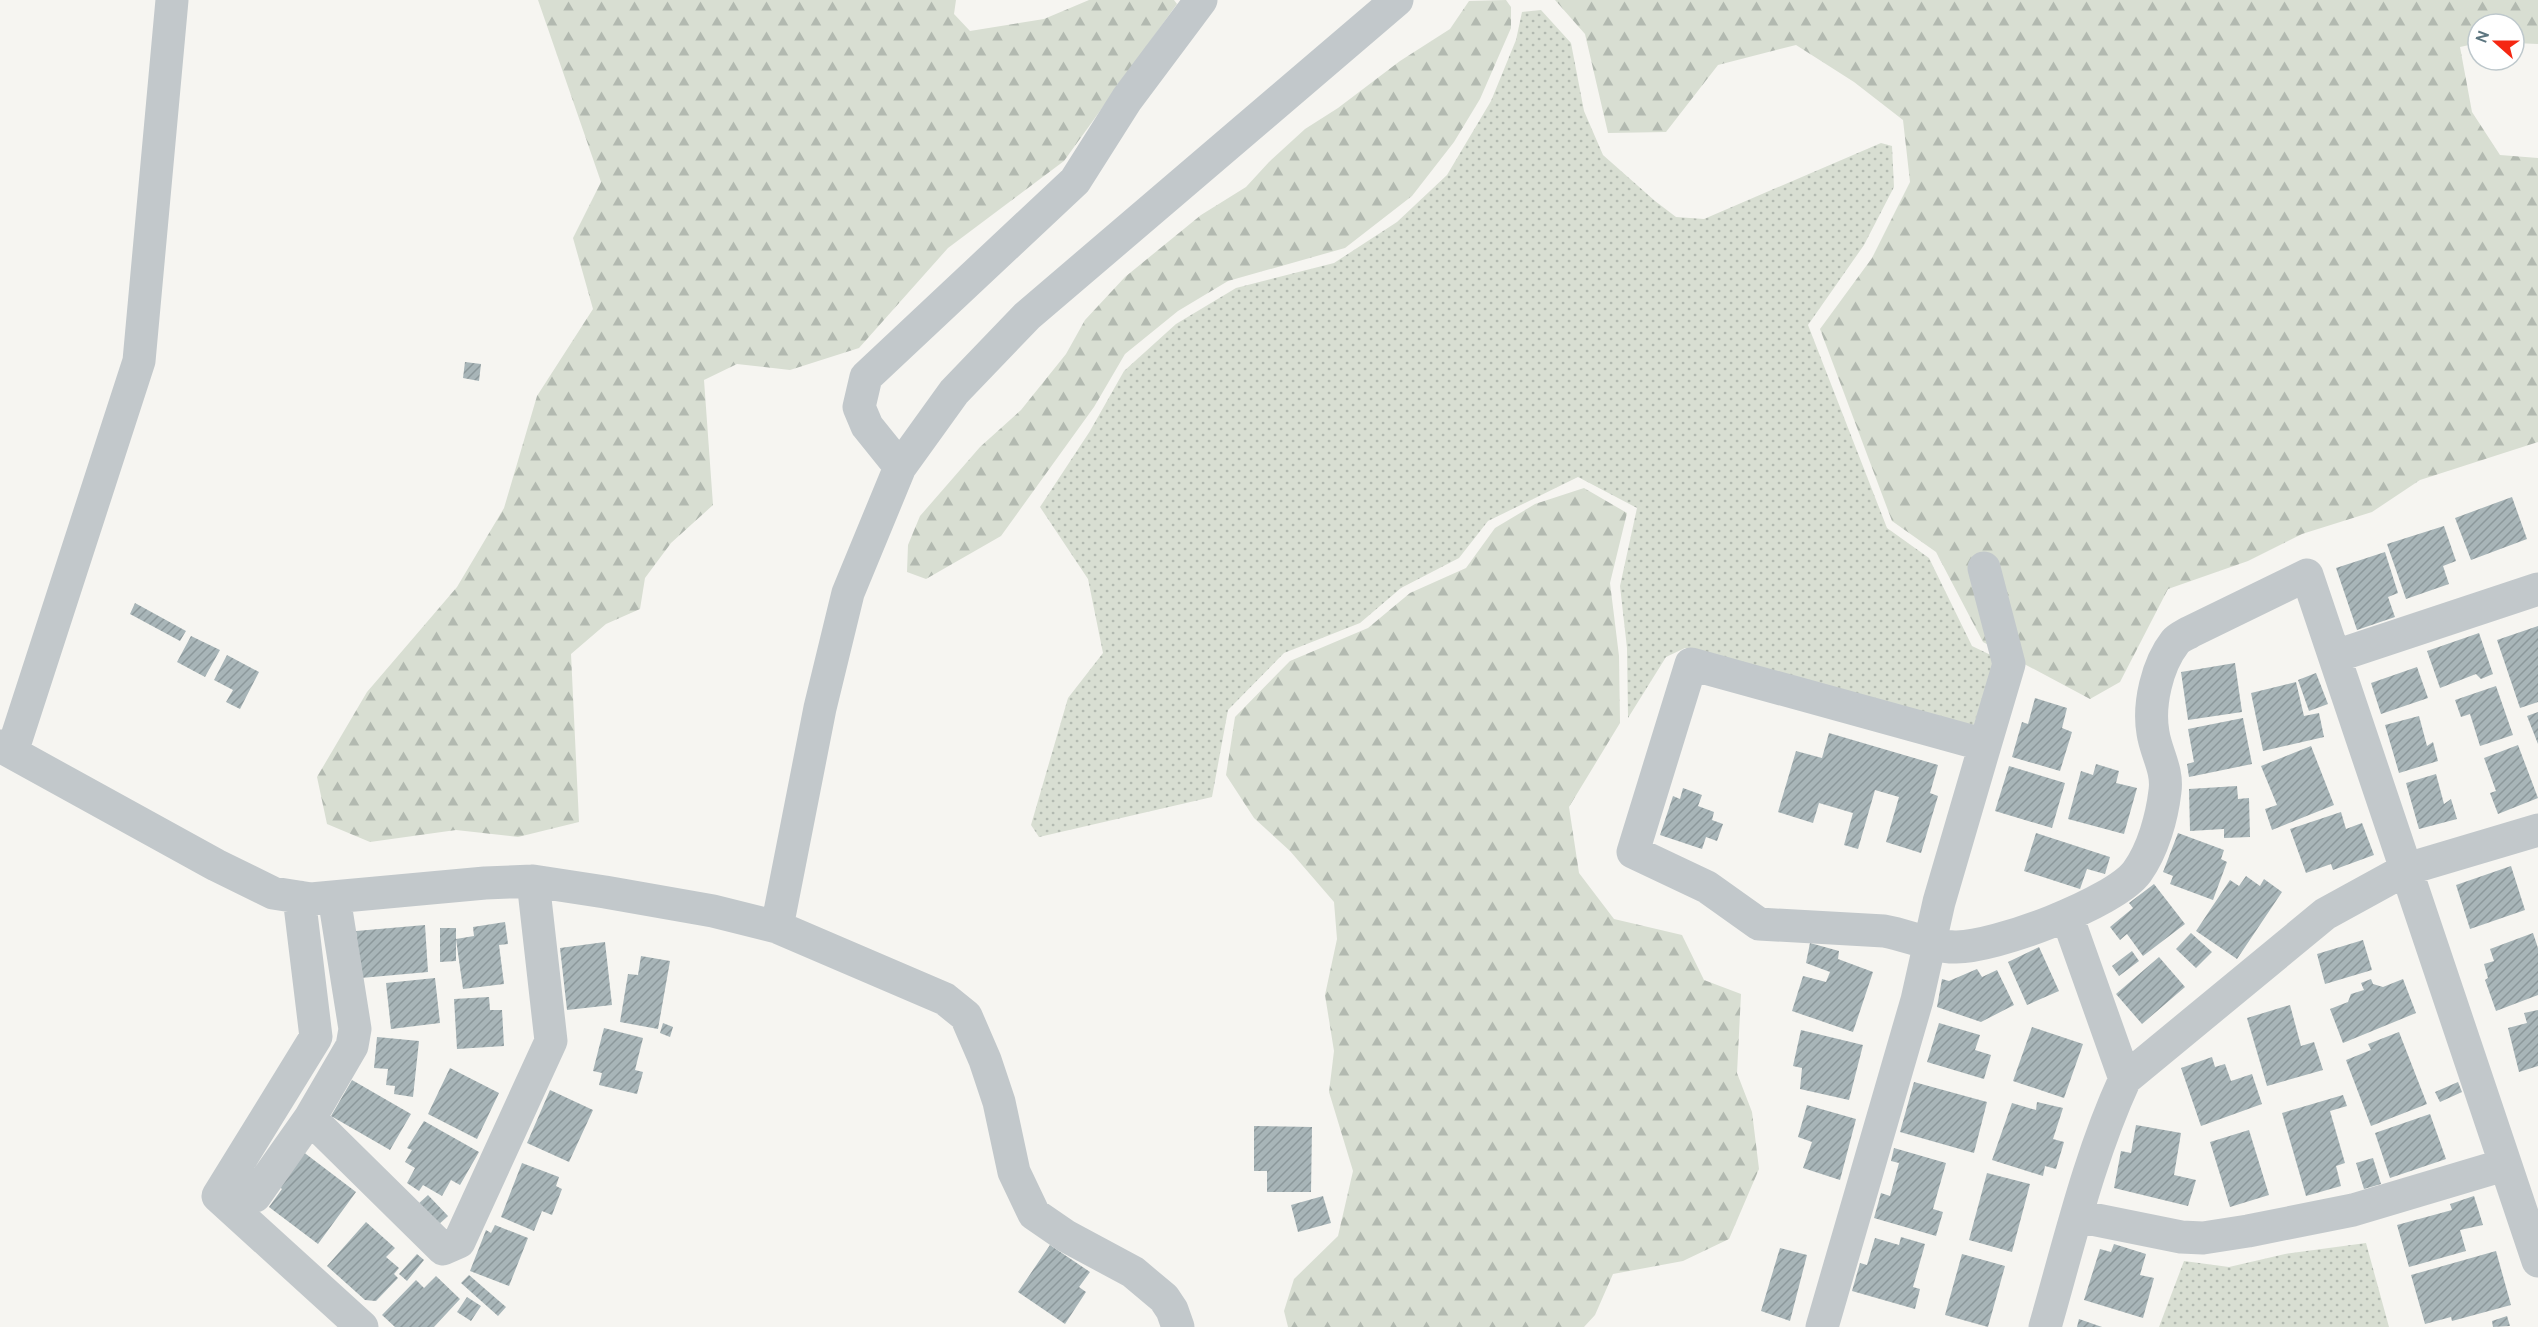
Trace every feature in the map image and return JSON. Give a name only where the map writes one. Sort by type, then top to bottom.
[{"type":"street","points":[[172,0],[139,361],[6,749],[216,865],[273,893],[312,899],[533,881],[713,911],[777,927],[945,999],[966,1016],[985,1060],[999,1102],[1014,1172],[1034,1214],[1066,1236],[1133,1272],[1164,1298],[1172,1310],[1178,1327]]},
{"type":"street","points":[[900,466],[867,426],[859,406],[866,377],[1075,181],[1127,99],[1201,0]]},
{"type":"street","points":[[777,927],[820,708],[848,593],[900,466],[954,392],[1027,316],[1397,0]]},
{"type":"street","points":[[1822,1327],[1917,1000],[1939,902],[2009,664],[1984,568]]},
{"type":"street","points":[[1985,746],[1691,664],[1633,852],[1707,887],[1759,924],[1884,931],[1930,944],[1954,947],[1978,946],[2067,916],[2126,883],[2146,857],[2159,821],[2166,789],[2163,762],[2153,735],[2151,714],[2155,689],[2166,658],[2176,640],[2307,575],[2538,1261]]},
{"type":"street","points":[[2336,656],[2538,589]]},
{"type":"street","points":[[2045,1327],[2077,1216],[2113,1106],[2125,1078],[2325,914],[2407,869],[2538,830]]},
{"type":"street","points":[[310,1118],[443,1249],[459,1242],[551,1041],[533,881]]},
{"type":"street","points":[[299,897],[316,1037],[218,1196],[362,1327]]},
{"type":"street","points":[[255,1196],[310,1118],[352,1046],[355,1029],[334,897]]},
{"type":"street","points":[[2067,916],[2125,1078]]},
{"type":"street","points":[[2077,1216],[2181,1238],[2203,1238],[2353,1210],[2504,1165]]},
{"type":"green space","points":[[538,0],[956,0],[954,14],[970,31],[1044,19],[1089,0],[1174,0],[1177,4],[1064,161],[948,248],[859,348],[790,370],[737,364],[704,380],[713,505],[671,543],[645,578],[640,609],[606,624],[571,654],[579,822],[518,837],[456,830],[370,842],[327,824],[317,777],[367,692],[457,587],[504,508],[537,396],[593,309],[573,238],[601,182]]},
{"type":"green space","points":[[1506,0],[1511,7],[1511,28],[1480,99],[1454,142],[1412,196],[1345,248],[1228,281],[1178,311],[1125,354],[1094,407],[1001,536],[926,579],[907,572],[908,545],[920,516],[980,447],[1021,410],[1066,354],[1085,320],[1125,277],[1201,215],[1246,187],[1305,129],[1338,108],[1400,61],[1450,29],[1469,1]]},
{"type":"green space","points":[[1555,0],[2538,0],[2538,44],[2526,44],[2526,12],[2466,12],[2466,46],[2460,47],[2472,112],[2500,155],[2538,158],[2538,442],[2420,480],[2372,512],[2302,534],[2248,561],[2168,589],[2120,682],[2090,699],[1983,642],[1936,552],[1892,521],[1820,329],[1872,258],[1910,182],[1903,120],[1854,82],[1796,45],[1718,65],[1666,132],[1608,133],[1585,34]]},
{"type":"green space","points":[[1541,10],[1571,43],[1584,111],[1603,155],[1676,217],[1704,219],[1881,143],[1892,146],[1894,187],[1864,245],[1808,325],[1887,528],[1929,558],[1972,646],[1997,658],[1972,730],[1685,648],[1666,657],[1628,718],[1627,648],[1620,586],[1637,508],[1578,477],[1488,521],[1459,558],[1401,588],[1360,623],[1284,653],[1228,710],[1212,797],[1039,837],[1031,825],[1068,698],[1103,653],[1088,579],[1040,507],[1090,431],[1124,371],[1176,324],[1236,288],[1334,263],[1397,222],[1447,175],[1491,101],[1516,40],[1522,12]]},
{"type":"green space","points":[[1584,488],[1627,513],[1610,583],[1619,656],[1620,723],[1569,807],[1579,873],[1614,919],[1682,935],[1704,980],[1741,994],[1737,1073],[1752,1112],[1759,1169],[1729,1239],[1683,1261],[1613,1274],[1595,1315],[1584,1327],[1288,1327],[1284,1311],[1294,1279],[1338,1236],[1353,1171],[1329,1092],[1334,1051],[1325,995],[1337,939],[1334,902],[1290,851],[1254,818],[1226,775],[1235,717],[1290,661],[1368,628],[1410,593],[1466,568],[1495,528],[1535,504]]},
{"type":"green space","points":[[2366,1243],[2389,1327],[2159,1327],[2184,1261],[2229,1267],[2285,1254]]},
{"type":"building","points":[[465,362],[481,364],[479,381],[463,378]]},
{"type":"building","points":[[2512,497],[2527,539],[2471,560],[2455,518]]},
{"type":"building","points":[[2444,526],[2456,561],[2443,566],[2449,584],[2406,599],[2387,544]]},
{"type":"building","points":[[2385,552],[2398,593],[2388,597],[2395,617],[2357,630],[2336,568]]},
{"type":"building","points":[[135,603],[186,631],[180,641],[130,614]]},
{"type":"building","points":[[2538,626],[2538,702],[2520,708],[2497,640]]},
{"type":"building","points":[[2479,633],[2493,674],[2481,679],[2476,674],[2440,688],[2427,651]]},
{"type":"building","points":[[191,636],[220,650],[205,677],[177,662]]},
{"type":"building","points":[[227,655],[259,672],[240,709],[226,702],[233,690],[214,680]]},
{"type":"building","points":[[2235,663],[2242,712],[2188,720],[2181,672]]},
{"type":"building","points":[[2417,667],[2428,698],[2381,714],[2371,683]]},
{"type":"building","points":[[2316,673],[2328,704],[2309,711],[2298,680]]},
{"type":"building","points":[[2296,682],[2304,716],[2319,713],[2324,737],[2263,751],[2251,693]]},
{"type":"building","points":[[2496,686],[2513,735],[2480,746],[2470,714],[2461,717],[2455,700]]},
{"type":"building","points":[[2035,698],[2067,708],[2062,728],[2072,732],[2060,771],[2012,757],[2022,722],[2028,724]]},
{"type":"building","points":[[2538,712],[2538,744],[2527,716]]},
{"type":"building","points":[[2419,716],[2427,746],[2433,742],[2438,761],[2399,773],[2385,725]]},
{"type":"building","points":[[2243,718],[2252,764],[2189,777],[2187,764],[2194,762],[2188,729]]},
{"type":"building","points":[[1829,733],[1938,765],[1930,793],[1938,796],[1921,853],[1886,842],[1899,797],[1875,790],[1858,849],[1844,845],[1853,813],[1819,803],[1813,823],[1778,812],[1796,751],[1822,758]]},
{"type":"building","points":[[2518,745],[2538,798],[2498,814],[2490,793],[2496,791],[2484,758]]},
{"type":"building","points":[[2311,746],[2334,805],[2272,830],[2265,809],[2277,805],[2261,766]]},
{"type":"building","points":[[2096,764],[2119,771],[2116,783],[2137,788],[2124,834],[2068,819],[2081,771],[2093,775]]},
{"type":"building","points":[[2009,766],[2065,783],[2052,828],[1995,811]]},
{"type":"building","points":[[2436,774],[2444,804],[2451,799],[2457,819],[2419,829],[2406,783]]},
{"type":"building","points":[[2237,786],[2238,799],[2249,798],[2250,837],[2224,838],[2224,829],[2190,831],[2189,789]]},
{"type":"building","points":[[1683,788],[1702,795],[1698,806],[1714,812],[1712,820],[1723,824],[1717,841],[1706,837],[1702,849],[1660,835],[1673,796],[1680,799]]},
{"type":"building","points":[[2341,812],[2346,829],[2362,823],[2374,855],[2333,870],[2331,864],[2306,873],[2290,829]]},
{"type":"building","points":[[2036,833],[2110,857],[2105,874],[2087,869],[2080,889],[2024,871]]},
{"type":"building","points":[[2178,833],[2224,850],[2221,859],[2227,862],[2213,900],[2170,884],[2173,876],[2163,872]]},
{"type":"building","points":[[2511,866],[2525,910],[2470,929],[2456,885]]},
{"type":"building","points":[[2246,876],[2260,886],[2264,879],[2282,892],[2237,959],[2196,931],[2230,880],[2239,886]]},
{"type":"building","points":[[2154,884],[2185,924],[2143,956],[2127,934],[2120,940],[2110,927],[2133,908],[2129,903]]},
{"type":"building","points":[[505,922],[508,944],[499,945],[504,984],[463,989],[456,939],[474,936],[473,927]]},
{"type":"building","points":[[425,925],[428,972],[361,978],[356,931]]},
{"type":"building","points":[[440,928],[456,928],[456,961],[440,962]]},
{"type":"building","points":[[2191,933],[2212,952],[2196,968],[2176,949]]},
{"type":"building","points":[[2533,933],[2538,948],[2538,995],[2496,1011],[2485,980],[2488,978],[2484,964],[2494,961],[2490,949]]},
{"type":"building","points":[[2363,940],[2372,970],[2325,984],[2317,954]]},
{"type":"building","points":[[605,942],[612,1005],[567,1010],[560,948]]},
{"type":"building","points":[[1810,943],[1839,951],[1838,959],[1873,972],[1853,1032],[1792,1011],[1803,976],[1826,982],[1830,972],[1806,963]]},
{"type":"building","points":[[2039,947],[2059,991],[2027,1005],[2008,962]]},
{"type":"building","points":[[2132,951],[2139,961],[2119,976],[2112,966]]},
{"type":"building","points":[[641,956],[670,961],[658,1029],[620,1022],[628,974],[638,975]]},
{"type":"building","points":[[2159,957],[2185,987],[2142,1024],[2116,994]]},
{"type":"building","points":[[1977,969],[1982,977],[1997,970],[2014,1005],[1981,1022],[1937,1007],[1942,979],[1949,981]]},
{"type":"building","points":[[435,978],[440,1023],[391,1029],[386,983]]},
{"type":"building","points":[[2371,979],[2373,984],[2383,987],[2403,979],[2416,1013],[2343,1043],[2330,1009],[2348,1002],[2351,994],[2364,990],[2361,983]]},
{"type":"building","points":[[489,997],[490,1010],[502,1010],[504,1046],[457,1049],[454,999]]},
{"type":"building","points":[[2290,1005],[2301,1046],[2314,1042],[2323,1070],[2267,1086],[2247,1018]]},
{"type":"building","points":[[2538,1010],[2538,1066],[2519,1072],[2508,1028],[2527,1023],[2524,1013]]},
{"type":"building","points":[[663,1023],[673,1027],[670,1037],[660,1033]]},
{"type":"building","points":[[1939,1023],[1980,1035],[1975,1050],[1991,1055],[1984,1079],[1927,1062]]},
{"type":"building","points":[[2032,1027],[2083,1044],[2064,1098],[2013,1081]]},
{"type":"building","points":[[604,1028],[643,1038],[635,1070],[643,1072],[637,1094],[599,1085],[602,1073],[593,1071]]},
{"type":"building","points":[[1801,1030],[1863,1045],[1849,1100],[1800,1089],[1802,1068],[1793,1066]]},
{"type":"building","points":[[2399,1032],[2427,1104],[2371,1126],[2346,1060],[2371,1050],[2368,1044]]},
{"type":"building","points":[[377,1037],[419,1041],[413,1097],[394,1094],[395,1086],[386,1085],[388,1069],[374,1068]]},
{"type":"building","points":[[2212,1057],[2215,1067],[2225,1064],[2231,1081],[2252,1074],[2262,1104],[2201,1126],[2181,1068]]},
{"type":"building","points":[[450,1068],[499,1093],[477,1139],[428,1114]]},
{"type":"building","points":[[352,1080],[411,1114],[390,1150],[331,1116]]},
{"type":"building","points":[[1914,1082],[1987,1102],[1974,1153],[1900,1132]]},
{"type":"building","points":[[2458,1082],[2462,1092],[2440,1102],[2435,1092]]},
{"type":"building","points":[[550,1090],[593,1110],[569,1162],[527,1143]]},
{"type":"building","points":[[2343,1095],[2347,1106],[2330,1111],[2345,1163],[2336,1166],[2341,1186],[2306,1196],[2282,1113]]},
{"type":"building","points":[[2037,1102],[2063,1108],[2053,1139],[2064,1142],[2056,1169],[2045,1166],[2043,1176],[1992,1160],[2012,1103],[2036,1110]]},
{"type":"building","points":[[1807,1105],[1856,1119],[1840,1180],[1803,1168],[1812,1142],[1798,1137]]},
{"type":"building","points":[[2430,1114],[2446,1159],[2390,1178],[2375,1133]]},
{"type":"building","points":[[424,1121],[479,1152],[460,1185],[451,1180],[442,1196],[423,1185],[419,1191],[407,1183],[415,1168],[405,1162],[412,1150],[407,1148]]},
{"type":"building","points":[[2136,1125],[2181,1133],[2174,1175],[2196,1180],[2188,1206],[2114,1188],[2121,1151],[2131,1153]]},
{"type":"building","points":[[1254,1126],[1312,1127],[1311,1192],[1267,1192],[1267,1171],[1254,1171]]},
{"type":"building","points":[[2249,1130],[2269,1195],[2230,1207],[2210,1142]]},
{"type":"building","points":[[1894,1148],[1946,1163],[1933,1209],[1943,1212],[1936,1236],[1874,1218],[1881,1193],[1890,1196],[1899,1163],[1891,1161]]},
{"type":"building","points":[[302,1151],[356,1192],[318,1244],[269,1207],[282,1189],[277,1185]]},
{"type":"building","points":[[2373,1158],[2381,1184],[2364,1189],[2356,1163]]},
{"type":"building","points":[[522,1163],[559,1177],[556,1186],[562,1189],[552,1215],[542,1211],[534,1231],[501,1217]]},
{"type":"building","points":[[1987,1173],[2030,1184],[2012,1252],[1969,1240]]},
{"type":"building","points":[[428,1195],[448,1216],[437,1226],[417,1205]]},
{"type":"building","points":[[1323,1196],[1331,1223],[1298,1232],[1291,1205]]},
{"type":"building","points":[[2474,1196],[2483,1225],[2460,1230],[2466,1251],[2409,1267],[2397,1225],[2452,1210],[2450,1204]]},
{"type":"building","points":[[366,1222],[395,1248],[386,1257],[399,1268],[394,1274],[398,1278],[376,1301],[365,1300],[327,1266]]},
{"type":"building","points":[[495,1225],[528,1238],[509,1286],[470,1271],[486,1230],[491,1233]]},
{"type":"building","points":[[1901,1237],[1925,1244],[1913,1287],[1920,1289],[1915,1309],[1852,1291],[1860,1263],[1867,1265],[1875,1238],[1899,1245]]},
{"type":"building","points":[[2114,1244],[2146,1254],[2140,1275],[2154,1278],[2143,1318],[2084,1300],[2100,1249],[2111,1252]]},
{"type":"building","points":[[1050,1245],[1090,1272],[1079,1287],[1086,1292],[1065,1324],[1018,1292]]},
{"type":"building","points":[[1780,1248],[1807,1255],[1790,1321],[1761,1311]]},
{"type":"building","points":[[2496,1251],[2511,1305],[2452,1321],[2451,1317],[2425,1324],[2411,1275]]},
{"type":"building","points":[[417,1254],[424,1260],[407,1281],[399,1274]]},
{"type":"building","points":[[1962,1254],[2005,1266],[1988,1327],[1945,1315]]},
{"type":"building","points":[[469,1275],[506,1307],[498,1316],[461,1283]]},
{"type":"building","points":[[436,1276],[460,1299],[434,1327],[395,1327],[382,1315],[416,1280],[424,1288]]},
{"type":"building","points":[[467,1297],[481,1306],[471,1321],[457,1312]]},
{"type":"building","points":[[2507,1316],[2510,1326],[2493,1327],[2492,1321]]},
{"type":"building","points":[[2079,1319],[2102,1327],[2077,1327]]}]
